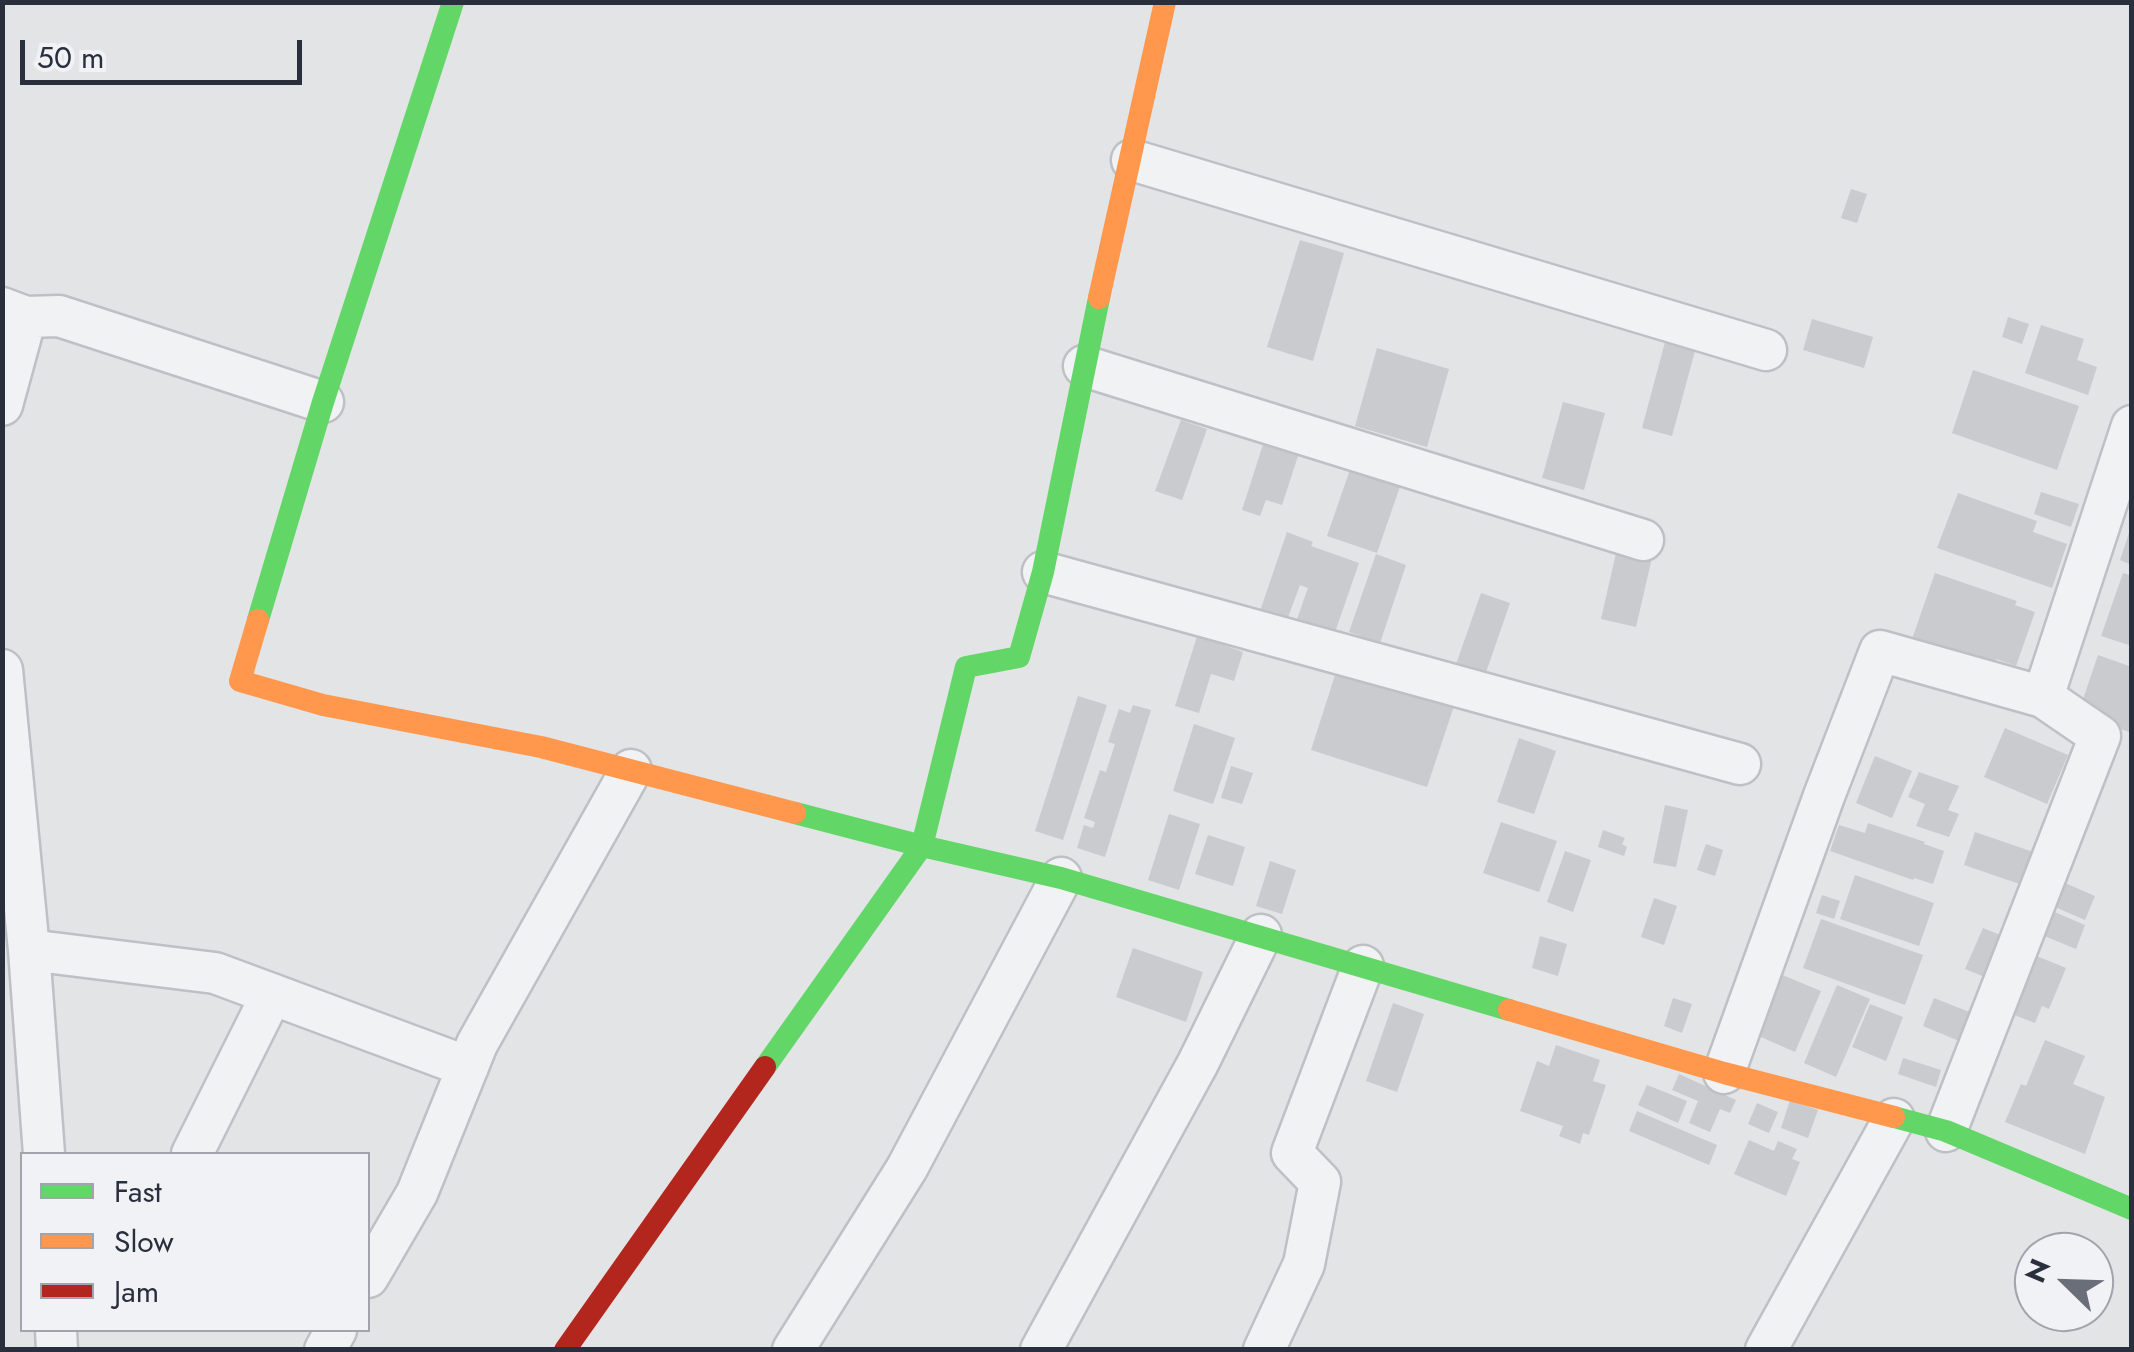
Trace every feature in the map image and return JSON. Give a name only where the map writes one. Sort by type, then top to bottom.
[{"type":"street","points":[[453,2],[323,402],[240,681],[323,705],[541,747],[1061,878],[1724,1073],[1946,1132],[2132,1209]]},
{"type":"street","points":[[565,1350],[922,846],[966,666],[1019,657],[1043,572],[1164,2]]},
{"type":"street","points":[[1132,160],[1766,350]]},
{"type":"street","points":[[2,405],[14,312],[58,316],[323,402]]},
{"type":"street","points":[[1084,366],[1643,540]]},
{"type":"street","points":[[2043,697],[2132,426]]},
{"type":"street","points":[[1043,572],[1740,764]]},
{"type":"street","points":[[1724,1073],[1880,651],[2043,697],[2100,736],[1946,1132]]},
{"type":"street","points":[[2,670],[44,1152]]},
{"type":"street","points":[[370,1274],[417,1193],[477,1044],[631,770]]},
{"type":"street","points":[[793,1350],[906,1168],[1061,878]]},
{"type":"street","points":[[1041,1350],[1198,1064],[1261,935]]},
{"type":"street","points":[[29,950],[215,973],[468,1068]]},
{"type":"street","points":[[1264,1350],[1304,1264],[1320,1182],[1292,1153],[1363,966]]},
{"type":"street","points":[[193,1152],[272,994]]},
{"type":"street","points":[[1766,1350],[1894,1118]]},
{"type":"building","points":[[1851,189],[1867,194],[1857,223],[1841,218]]},
{"type":"building","points":[[1300,240],[1344,253],[1313,361],[1267,347]]},
{"type":"building","points":[[2008,317],[2029,324],[2022,344],[2002,337]]},
{"type":"building","points":[[1812,319],[1873,337],[1864,368],[1803,350]]},
{"type":"building","points":[[2041,325],[2084,339],[2077,360],[2097,367],[2088,395],[2025,373]]},
{"type":"building","points":[[1665,342],[1695,351],[1672,436],[1642,428]]},
{"type":"building","points":[[1377,348],[1449,369],[1427,447],[1355,426]]},
{"type":"building","points":[[1973,370],[2079,406],[2057,470],[1952,433]]},
{"type":"building","points":[[1563,402],[1605,413],[1584,490],[1542,478]]},
{"type":"building","points":[[1181,420],[1207,429],[1182,500],[1155,491]]},
{"type":"building","points":[[1266,435],[1299,453],[1282,505],[1266,500],[1260,516],[1242,510]]},
{"type":"building","points":[[1354,458],[1404,475],[1377,553],[1327,536]]},
{"type":"building","points":[[2041,492],[2079,504],[2071,527],[2034,514]]},
{"type":"building","points":[[1958,493],[2037,521],[2033,532],[2067,544],[2052,588],[1937,548]]},
{"type":"building","points":[[2132,527],[2132,565],[2120,560]]},
{"type":"building","points":[[1287,532],[1313,542],[1311,546],[1359,563],[1334,635],[1296,622],[1308,588],[1300,585],[1287,620],[1260,611]]},
{"type":"building","points":[[1619,540],[1654,549],[1636,627],[1601,619]]},
{"type":"building","points":[[1376,554],[1406,565],[1380,643],[1349,632]]},
{"type":"building","points":[[1935,573],[2017,601],[2015,605],[2035,612],[2016,666],[1996,659],[1993,670],[1911,642]]},
{"type":"building","points":[[2123,573],[2132,576],[2132,646],[2101,636]]},
{"type":"building","points":[[1481,593],[1510,603],[1483,681],[1454,670]]},
{"type":"building","points":[[1200,627],[1224,635],[1221,644],[1243,652],[1234,681],[1211,674],[1199,713],[1175,706]]},
{"type":"building","points":[[2098,655],[2132,667],[2132,733],[2078,714]]},
{"type":"building","points":[[1337,669],[1454,706],[1427,787],[1311,750]]},
{"type":"building","points":[[1078,696],[1107,705],[1063,840],[1035,831]]},
{"type":"building","points":[[1133,705],[1151,710],[1105,857],[1077,848],[1084,825],[1093,828],[1095,822],[1084,818],[1100,770],[1106,772],[1115,744],[1108,742],[1119,709],[1130,713]]},
{"type":"building","points":[[1194,724],[1235,738],[1213,804],[1173,791]]},
{"type":"building","points":[[2005,728],[2068,755],[2047,804],[1984,777]]},
{"type":"building","points":[[1519,738],[1556,751],[1534,814],[1497,802]]},
{"type":"building","points":[[1875,756],[1912,771],[1892,818],[1856,803]]},
{"type":"building","points":[[1231,766],[1253,773],[1242,804],[1221,798]]},
{"type":"building","points":[[1919,772],[1959,786],[1948,810],[1959,814],[1949,837],[1916,826],[1925,804],[1908,797]]},
{"type":"building","points":[[1665,805],[1688,810],[1676,867],[1653,863]]},
{"type":"building","points":[[1169,814],[1200,824],[1179,890],[1148,880]]},
{"type":"building","points":[[1501,822],[1557,841],[1539,892],[1483,873]]},
{"type":"building","points":[[1868,823],[1944,851],[1933,884],[1830,851],[1839,825],[1865,833]]},
{"type":"building","points":[[1603,830],[1625,838],[1624,856],[1598,847]]},
{"type":"building","points":[[1975,832],[2048,857],[2037,890],[1964,865]]},
{"type":"building","points":[[1208,835],[1245,847],[1233,886],[1195,874]]},
{"type":"building","points":[[1706,844],[1723,850],[1715,876],[1697,870]]},
{"type":"building","points":[[1565,851],[1591,860],[1573,912],[1547,902]]},
{"type":"building","points":[[1270,861],[1296,870],[1282,914],[1256,906]]},
{"type":"building","points":[[1855,875],[1934,903],[1919,946],[1840,919]]},
{"type":"building","points":[[2065,883],[2095,896],[2085,920],[2055,907]]},
{"type":"building","points":[[1822,895],[1840,901],[1834,919],[1816,913]]},
{"type":"building","points":[[1654,898],[1677,906],[1664,945],[1641,937]]},
{"type":"building","points":[[2052,911],[2085,925],[2076,949],[2042,935]]},
{"type":"building","points":[[1821,919],[1923,955],[1905,1005],[1803,968]]},
{"type":"building","points":[[1983,928],[2015,941],[1997,982],[1965,969]]},
{"type":"building","points":[[1540,936],[1567,944],[1558,976],[1532,968]]},
{"type":"building","points":[[1133,948],[1203,972],[1186,1022],[1116,997]]},
{"type":"building","points":[[2034,955],[2066,968],[2049,1009],[2042,1006],[2035,1023],[2009,1013]]},
{"type":"building","points":[[1780,974],[1821,991],[1795,1052],[1754,1034]]},
{"type":"building","points":[[1837,985],[1870,999],[1836,1077],[1804,1063]]},
{"type":"building","points":[[1673,998],[1692,1004],[1682,1033],[1664,1026]]},
{"type":"building","points":[[1934,998],[1982,1017],[1971,1046],[1923,1026]]},
{"type":"building","points":[[1393,1003],[1424,1014],[1397,1092],[1366,1081]]},
{"type":"building","points":[[1870,1004],[1903,1017],[1886,1061],[1852,1047]]},
{"type":"building","points":[[2045,1040],[2085,1056],[2073,1084],[2105,1097],[2085,1154],[2005,1122],[2021,1084],[2026,1086]]},
{"type":"building","points":[[1556,1045],[1600,1060],[1593,1081],[1606,1085],[1589,1135],[1583,1133],[1580,1144],[1559,1136],[1563,1126],[1520,1111],[1537,1061],[1549,1066]]},
{"type":"building","points":[[1903,1058],[1941,1070],[1936,1087],[1898,1074]]},
{"type":"building","points":[[1679,1074],[1736,1100],[1730,1113],[1720,1109],[1710,1132],[1689,1123],[1698,1101],[1672,1090]]},
{"type":"building","points":[[1647,1085],[1687,1101],[1678,1123],[1638,1105]]},
{"type":"building","points":[[1790,1100],[1818,1110],[1808,1138],[1781,1128]]},
{"type":"building","points":[[1757,1103],[1778,1112],[1769,1133],[1748,1124]]},
{"type":"building","points":[[1637,1111],[1717,1145],[1709,1165],[1629,1131]]},
{"type":"building","points":[[1749,1140],[1774,1151],[1778,1141],[1797,1149],[1792,1159],[1800,1162],[1786,1196],[1734,1174]]},
{"type":"traffic: fast","points":[[258,620],[323,402],[453,2]]},
{"type":"traffic: fast","points":[[765,1067],[922,846],[966,667],[1019,657],[1043,572],[1099,298]]},
{"type":"traffic: fast","points":[[795,813],[1061,878],[1509,1010]]},
{"type":"traffic: fast","points":[[1894,1117],[1946,1131],[2132,1209]]},
{"type":"traffic: slow","points":[[1099,298],[1165,2]]},
{"type":"traffic: slow","points":[[258,620],[240,681],[323,705],[541,747],[795,813]]},
{"type":"traffic: slow","points":[[1509,1010],[1724,1073],[1894,1117]]},
{"type":"traffic: jam","points":[[565,1350],[765,1067]]}]
